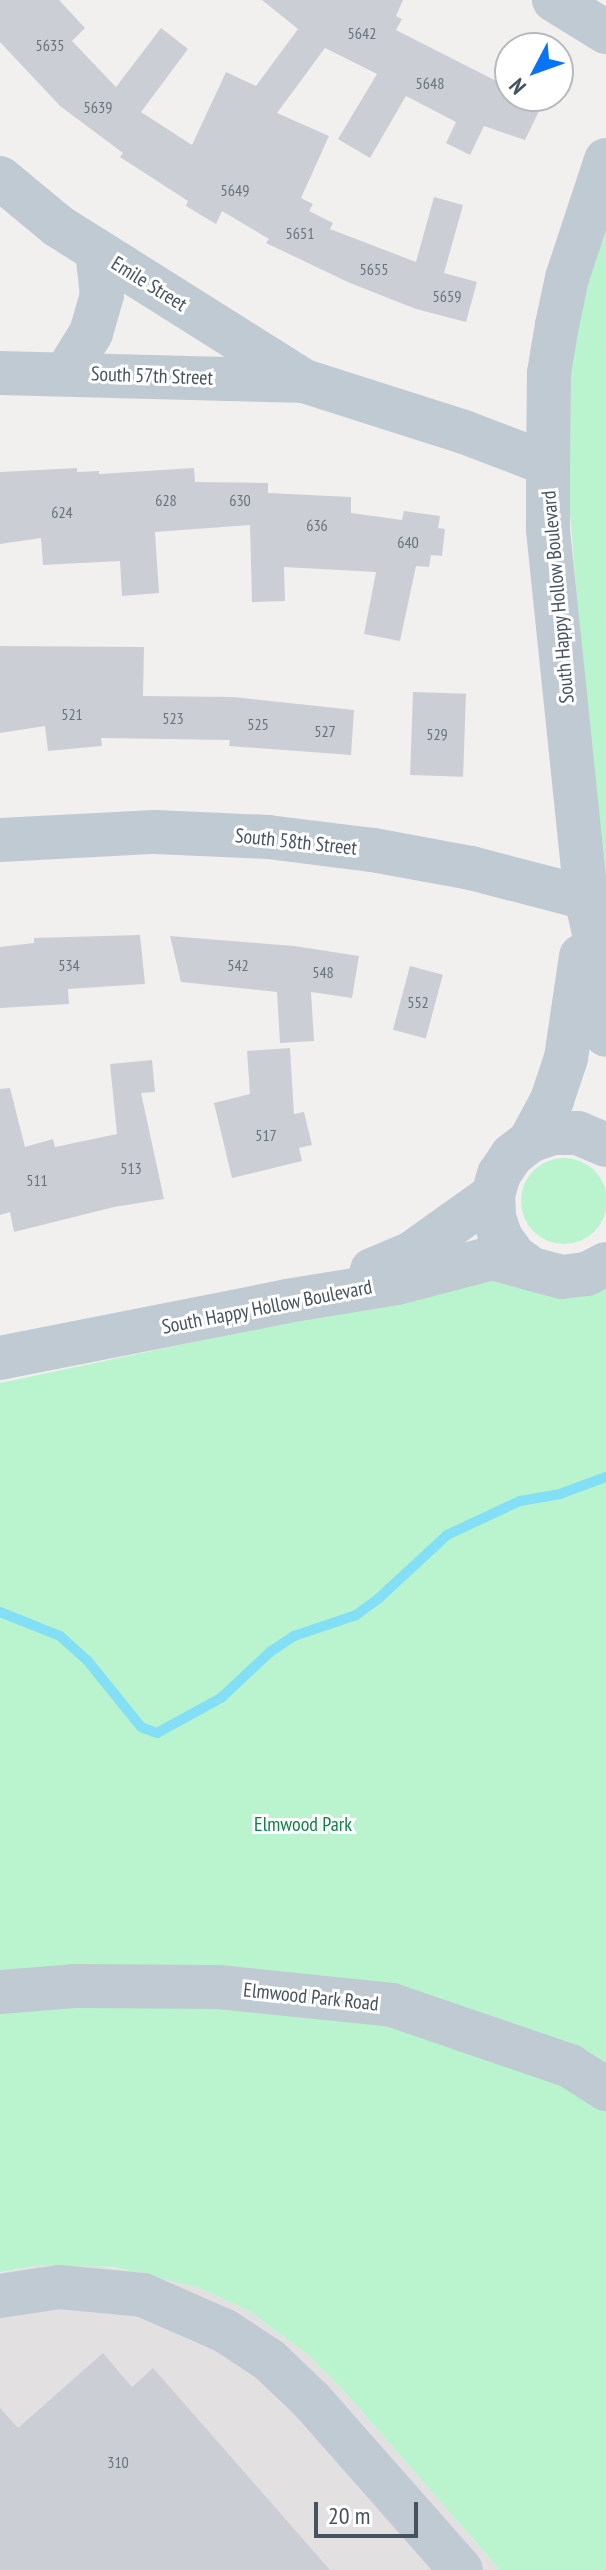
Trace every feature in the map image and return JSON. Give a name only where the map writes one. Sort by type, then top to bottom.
[{"type":"street","points":[[554,0],[606,32]]},
{"type":"street","name":"South Happy Hollow Boulevard","points":[[606,160],[567,278],[557,325],[549,373],[548,464],[548,530],[586,898],[600,959],[606,1035]]},
{"type":"street","name":"Emile Street","points":[[0,178],[58,226],[304,381]]},
{"type":"street","points":[[66,373],[91,333],[102,295],[97,251]]},
{"type":"street","name":"South 57th Street","points":[[0,373],[304,381]]},
{"type":"street","points":[[304,381],[464,432],[548,464]]},
{"type":"street","name":"South 58th Street","points":[[0,840],[155,832],[268,837],[373,850],[471,868],[586,898]]},
{"type":"street","name":"South Happy Hollow Boulevard","points":[[493,1195],[505,1164],[530,1141],[552,1100],[566,1058],[576,1005],[586,898]]},
{"type":"street","points":[[530,1141],[553,1133],[578,1133],[606,1145]]},
{"type":"street","points":[[493,1195],[494,1217],[501,1238],[514,1256],[547,1273],[606,1284]]},
{"type":"street","points":[[287,1301],[412,1253],[493,1195]]},
{"type":"street","name":"South Happy Hollow Boulevard","points":[[0,1358],[287,1301],[397,1283],[492,1258],[547,1273]]},
{"type":"street","points":[[547,1273],[587,1274],[606,1264]]},
{"type":"street","name":"Elmwood Park Road","points":[[0,1992],[74,1986],[219,1987],[392,2005],[570,2066],[606,2089]]},
{"type":"street","points":[[0,2296],[59,2287],[143,2295],[225,2331],[269,2360],[312,2401],[461,2570]]},
{"type":"shaded area","points":[[42,2265],[90,2265],[159,2275],[197,2287],[249,2311],[306,2353],[343,2390],[500,2570],[0,2570],[0,2273]]},
{"type":"green space","points":[[606,218],[606,944],[569,502],[568,337]]},
{"type":"green space","points":[[564,1158],[580,1162],[594,1171],[603,1185],[607,1201],[603,1217],[594,1231],[580,1240],[564,1244],[548,1240],[534,1231],[525,1217],[521,1201],[525,1185],[534,1171],[548,1162]]},
{"type":"green space","name":"Elmwood Park","points":[[480,1275],[606,1282],[606,2570],[500,2570],[343,2390],[306,2353],[249,2311],[197,2287],[113,2267],[42,2265],[0,2272],[0,1383],[275,1325]]},
{"type":"building","points":[[0,0],[59,0],[85,28],[72,41],[116,87],[161,28],[188,49],[141,112],[192,145],[226,72],[256,86],[298,29],[262,0],[403,0],[396,16],[402,19],[396,30],[494,80],[494,112],[539,112],[525,140],[484,126],[470,155],[446,143],[456,122],[406,96],[370,158],[338,139],[377,74],[325,48],[277,113],[329,136],[301,198],[313,204],[309,211],[333,223],[330,229],[416,262],[434,197],[463,205],[444,273],[477,282],[466,322],[416,309],[350,283],[266,243],[269,239],[222,211],[216,224],[186,206],[188,201],[120,157],[123,153],[60,106],[0,42]]},
{"type":"building","points":[[77,468],[77,472],[99,471],[99,474],[194,468],[195,482],[268,483],[268,493],[351,497],[351,513],[402,520],[404,511],[440,516],[438,528],[445,529],[442,556],[431,555],[429,567],[416,566],[400,641],[364,634],[376,572],[284,567],[285,601],[252,602],[250,525],[155,532],[159,593],[122,596],[120,561],[43,565],[41,538],[0,544],[0,472]]},
{"type":"building","points":[[0,646],[144,647],[143,696],[234,697],[354,710],[351,755],[229,746],[230,740],[101,738],[102,746],[48,751],[45,726],[0,733]]},
{"type":"building","points":[[413,692],[466,694],[463,777],[410,775]]},
{"type":"building","points":[[140,935],[145,984],[68,989],[69,1004],[0,1008],[0,947],[34,943],[34,938]]},
{"type":"building","points":[[170,936],[294,946],[359,956],[352,998],[311,992],[314,1041],[280,1043],[277,992],[181,982]]},
{"type":"building","points":[[410,966],[443,975],[426,1039],[393,1030]]},
{"type":"building","points":[[290,1048],[294,1114],[304,1112],[312,1145],[299,1148],[302,1161],[232,1178],[214,1103],[250,1094],[247,1051]]},
{"type":"building","points":[[152,1060],[155,1092],[141,1093],[164,1199],[114,1207],[14,1232],[10,1212],[0,1215],[0,1089],[10,1088],[25,1147],[53,1139],[55,1147],[117,1134],[110,1064]]},
{"type":"building","points":[[103,2353],[132,2387],[153,2368],[330,2570],[0,2570],[0,2408],[18,2428]]},
{"type":"waterway","points":[[0,1612],[60,1636],[87,1660],[141,1727],[157,1733],[221,1698],[270,1652],[294,1636],[356,1615],[379,1598],[447,1535],[520,1501],[560,1494],[606,1477]]}]
